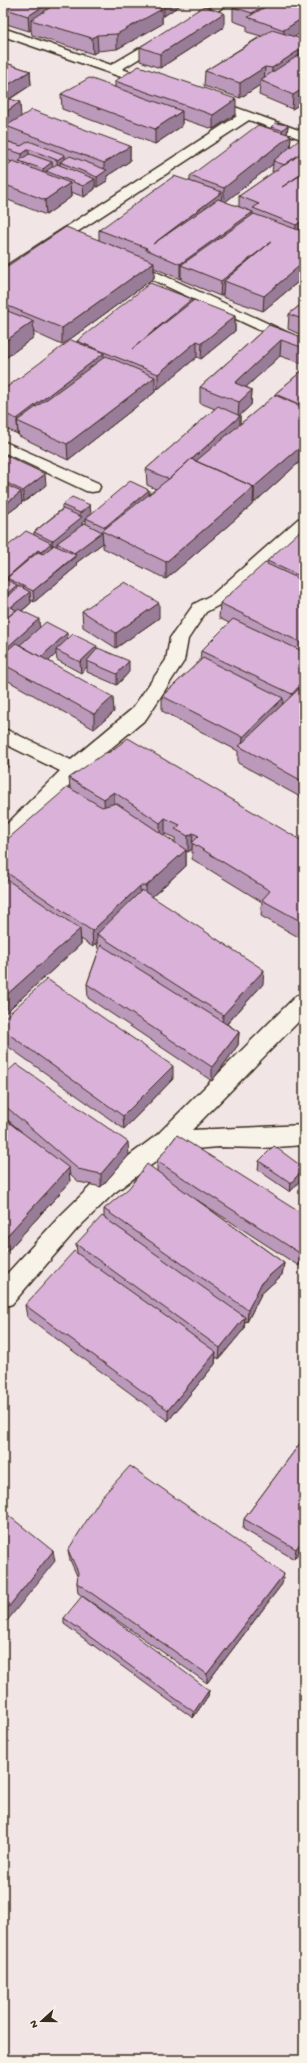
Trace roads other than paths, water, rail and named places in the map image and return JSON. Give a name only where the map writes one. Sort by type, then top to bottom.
[{"type":"street","points":[[112,70],[224,3]]},
{"type":"street","points":[[3,32],[165,88]]},
{"type":"street","points":[[195,97],[304,136]]},
{"type":"street","points":[[3,274],[248,115]]},
{"type":"street","points":[[66,234],[80,240]]},
{"type":"street","points":[[116,257],[290,339]]},
{"type":"street","points":[[3,446],[92,487]]},
{"type":"street","points":[[3,840],[73,769],[139,714],[175,661],[179,638],[200,608],[219,598],[304,522]]},
{"type":"street","points":[[3,735],[73,769]]},
{"type":"street","points":[[3,1296],[69,1222],[106,1186],[165,1142],[304,1002]]},
{"type":"street","points":[[165,1142],[219,1137],[263,1138],[304,1135]]}]
